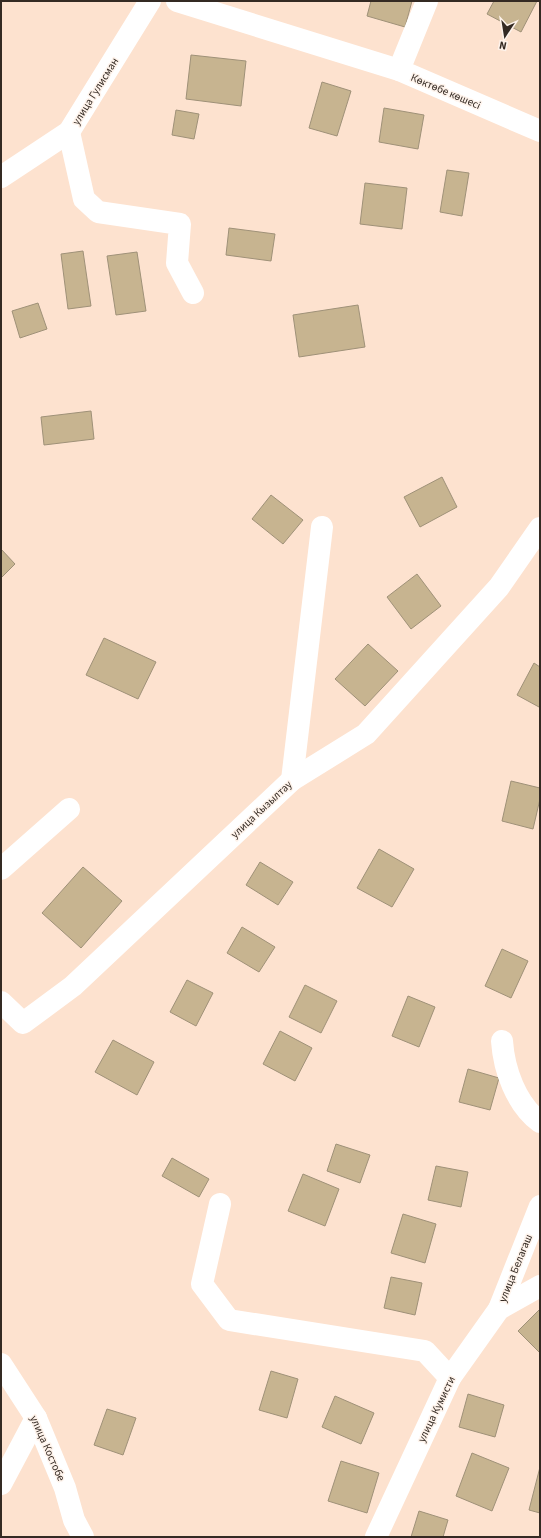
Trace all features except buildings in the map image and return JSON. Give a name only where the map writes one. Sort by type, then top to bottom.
[{"type":"street","name":"улица Гулисман","points":[[1,176],[69,132],[150,1]]},
{"type":"street","points":[[177,1],[399,70]]},
{"type":"street","name":"Көктөбе көшесі","points":[[427,1],[399,70],[540,131]]},
{"type":"street","points":[[69,132],[84,199],[98,212],[180,224],[177,263],[193,294]]},
{"type":"street","points":[[292,780],[322,527]]},
{"type":"street","name":"улица Кызылтау","points":[[1,1002],[23,1023],[73,986],[292,780],[366,734],[499,587],[540,528]]},
{"type":"street","points":[[1,869],[69,809]]},
{"type":"street","points":[[502,1041],[503,1054],[509,1075],[522,1104],[540,1122]]},
{"type":"street","points":[[220,1204],[202,1284],[229,1320],[426,1351],[450,1378]]},
{"type":"street","name":"улица Белагаш","points":[[499,1309],[540,1206]]},
{"type":"street","name":"улица Кумисти","points":[[376,1537],[450,1378],[499,1309],[540,1286]]},
{"type":"street","name":"улица Костобе","points":[[1,1364],[36,1418],[65,1488],[74,1520],[83,1537]]},
{"type":"street","points":[[1,1484],[36,1418]]}]
